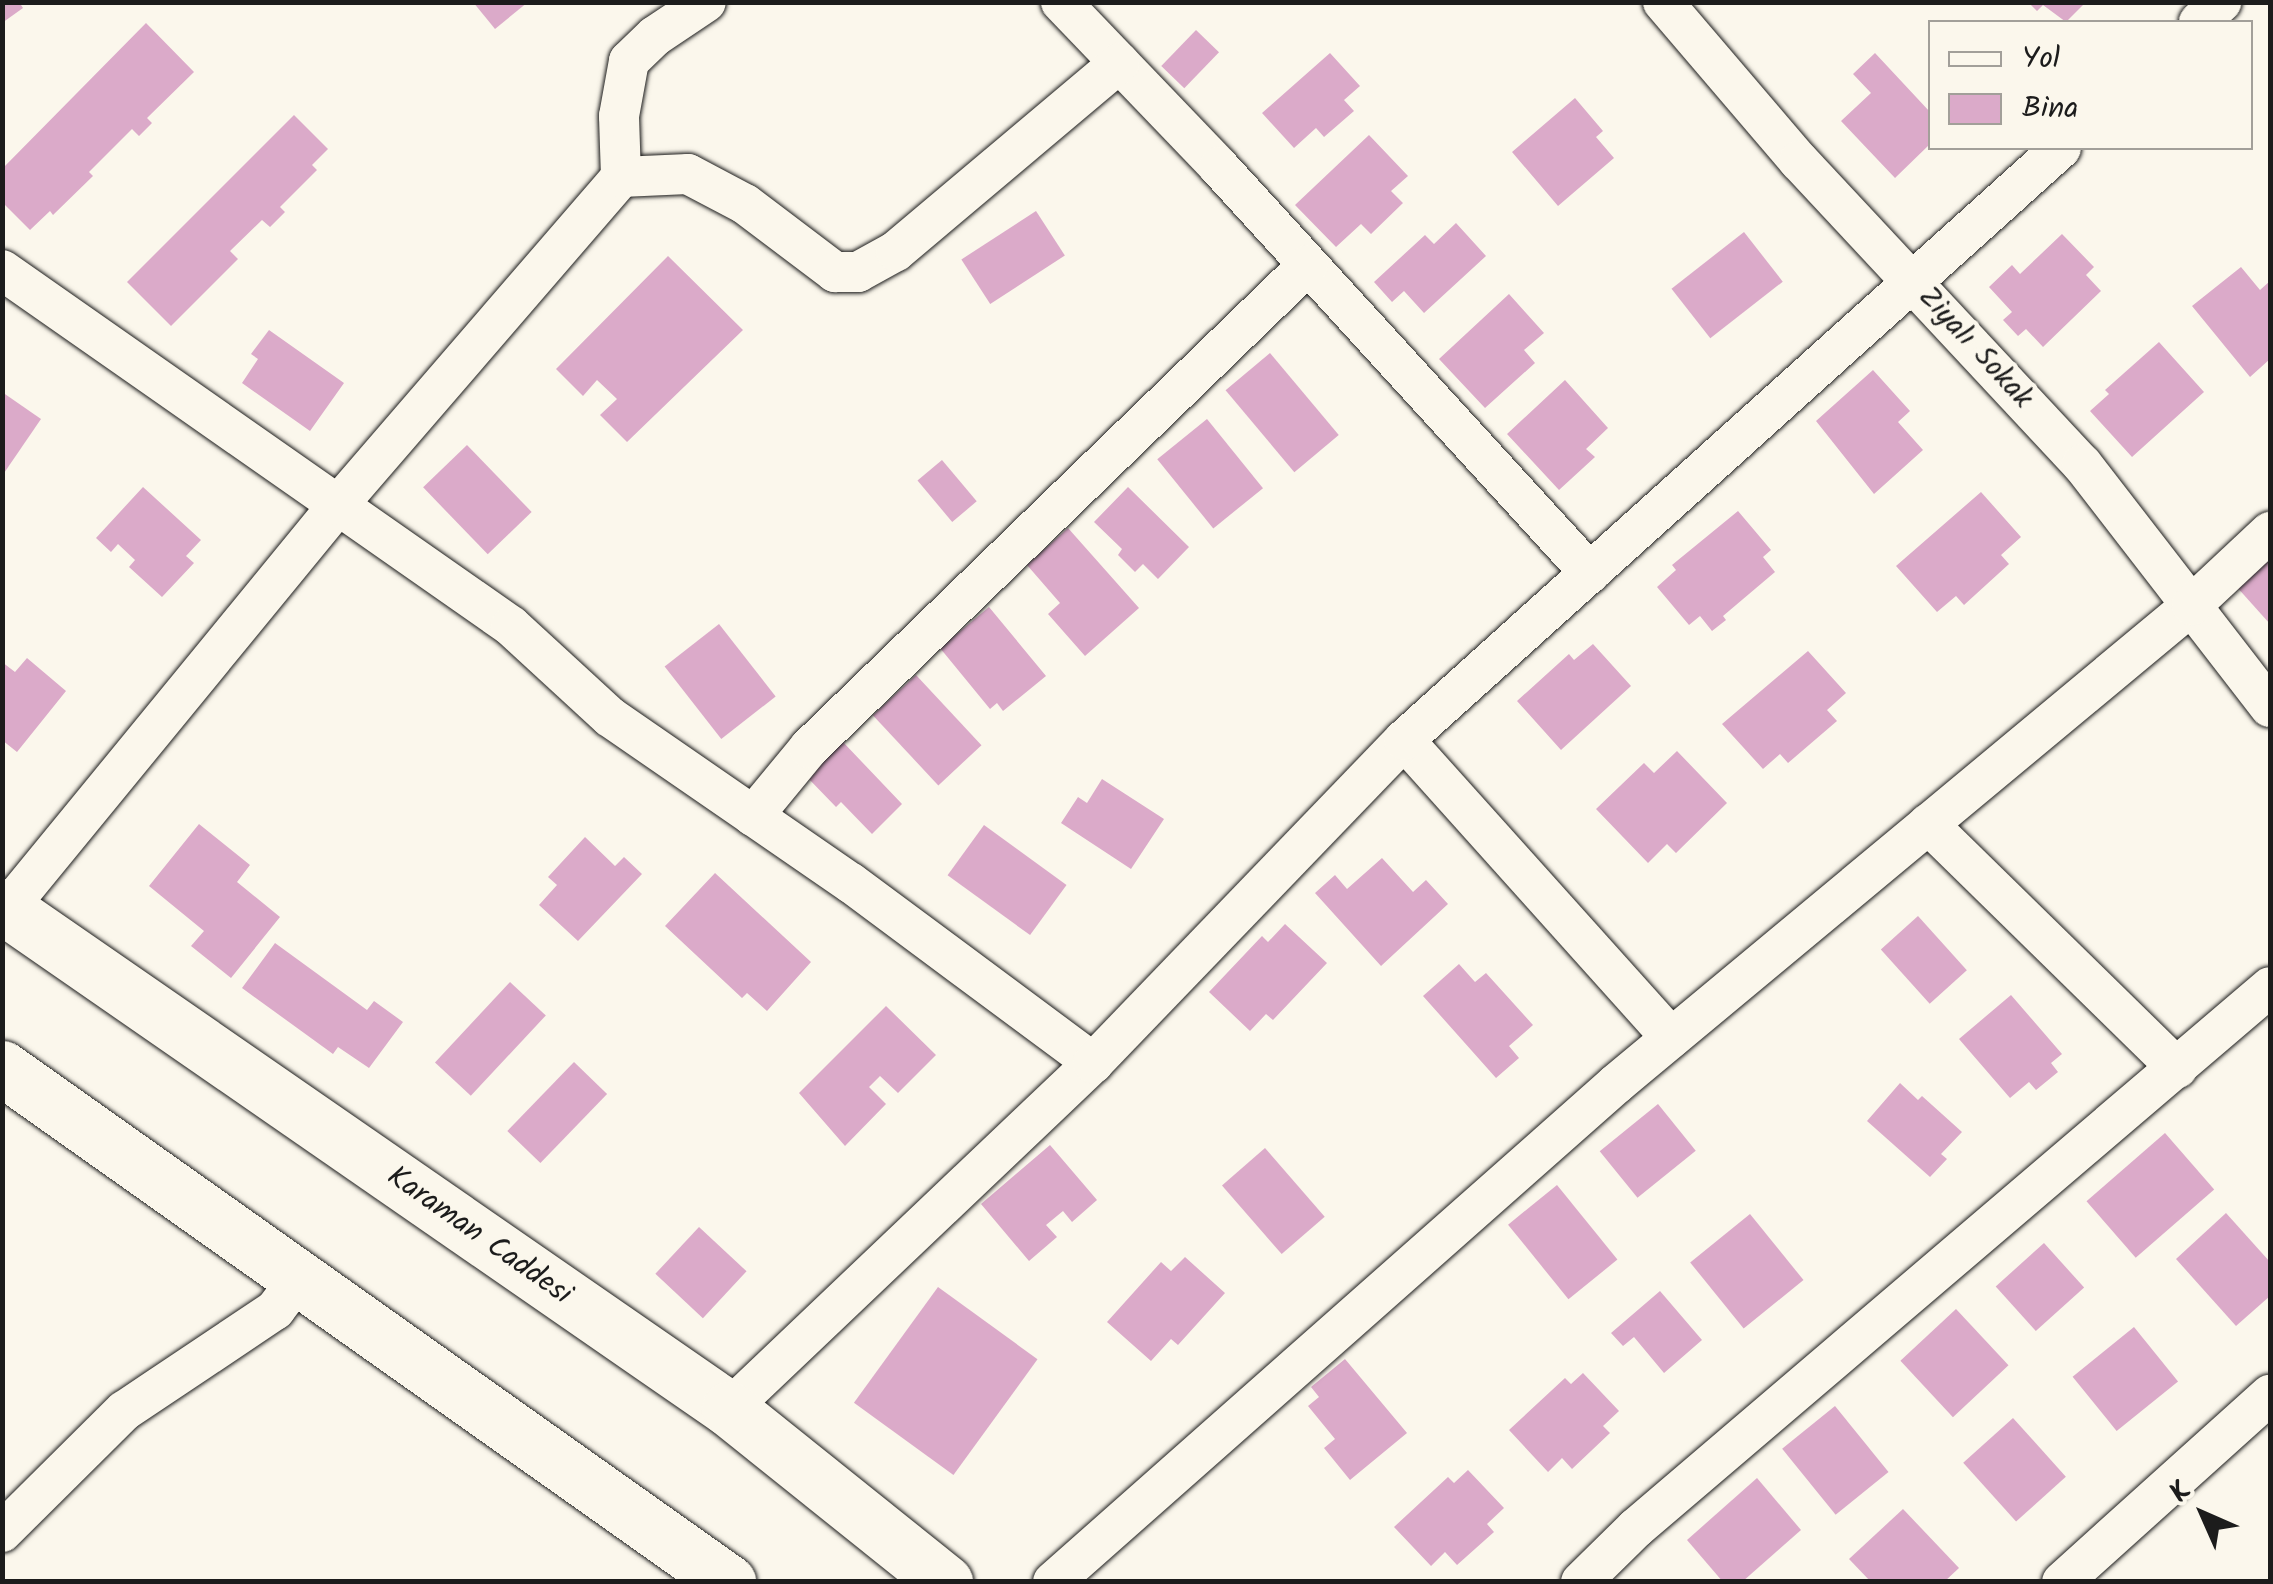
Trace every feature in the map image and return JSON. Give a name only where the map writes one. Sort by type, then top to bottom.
[{"type":"highway","name":"Karaman Caddesi","points":[[5,907],[729,1409],[945,1582]]},
{"type":"highway","points":[[2,1068],[728,1582]]},
{"type":"street","points":[[5,907],[338,505],[622,177],[619,116],[630,62],[654,36],[706,2]]},
{"type":"street","points":[[1061,2],[1590,573]]},
{"type":"street","name":"Ziyalı Sokak","points":[[1662,2],[1799,160],[2082,464],[2270,707]]},
{"type":"street","points":[[2201,20],[2221,2]]},
{"type":"street","points":[[622,177],[688,174],[745,204],[835,272],[858,272],[896,251],[1119,63]]},
{"type":"street","points":[[729,1409],[1093,1063],[1404,740],[2059,150]]},
{"type":"street","points":[[753,816],[809,748],[1308,266]]},
{"type":"street","points":[[2,270],[511,626],[610,718],[753,816],[1093,1063]]},
{"type":"street","points":[[1053,1582],[1671,1038],[2192,605],[2270,532]]},
{"type":"street","points":[[1404,740],[1671,1038]]},
{"type":"street","points":[[1928,824],[2177,1068]]},
{"type":"street","points":[[1581,1582],[1650,1516],[2270,987]]},
{"type":"street","points":[[2,1532],[124,1411],[275,1310],[299,1278]]},
{"type":"street","points":[[2062,1582],[2270,1395]]},
{"type":"building","points":[[2,2],[19,2],[23,8],[2,23]]},
{"type":"building","points":[[473,2],[528,2],[495,29]]},
{"type":"building","points":[[2028,2],[2086,2],[2068,20],[2043,5],[2037,11]]},
{"type":"building","points":[[146,23],[194,72],[147,118],[152,123],[139,136],[132,129],[89,172],[93,176],[53,215],[50,211],[30,230],[2,202],[2,169]]},
{"type":"building","points":[[1196,30],[1219,52],[1184,88],[1161,66]]},
{"type":"building","points":[[1330,53],[1360,86],[1344,100],[1354,111],[1324,137],[1316,128],[1294,148],[1262,113]]},
{"type":"building","points":[[1875,53],[1928,110],[1928,146],[1895,178],[1841,121],[1871,93],[1853,74]]},
{"type":"building","points":[[1575,98],[1603,131],[1596,137],[1614,158],[1558,206],[1512,152]]},
{"type":"building","points":[[294,115],[328,149],[312,165],[317,170],[280,207],[285,212],[270,227],[262,220],[230,251],[238,259],[171,326],[127,282]]},
{"type":"building","points":[[1369,135],[1408,176],[1391,191],[1403,203],[1371,234],[1361,224],[1336,247],[1295,205]]},
{"type":"building","points":[[1036,211],[1065,255],[990,304],[961,259]]},
{"type":"building","points":[[1456,223],[1486,256],[1424,313],[1404,291],[1392,302],[1374,282],[1425,235],[1434,244]]},
{"type":"building","points":[[1744,232],[1783,282],[1710,338],[1672,289]]},
{"type":"building","points":[[2062,234],[2094,267],[2086,275],[2101,291],[2043,347],[2026,329],[2018,336],[2003,320],[2012,312],[1989,287],[2012,265],[2020,274]]},
{"type":"building","points":[[668,256],[743,330],[627,442],[600,415],[617,399],[597,380],[583,396],[556,369]]},
{"type":"building","points":[[2241,267],[2260,290],[2270,281],[2270,359],[2250,377],[2192,306]]},
{"type":"building","points":[[1509,294],[1544,333],[1524,350],[1535,363],[1485,408],[1439,359]]},
{"type":"building","points":[[269,330],[344,383],[310,431],[242,383],[258,359],[251,354]]},
{"type":"building","points":[[2159,342],[2204,392],[2132,457],[2090,411],[2109,394],[2105,390]]},
{"type":"building","points":[[1270,353],[1339,435],[1294,472],[1226,390]]},
{"type":"building","points":[[1873,370],[1910,411],[1898,422],[1923,450],[1874,494],[1816,421]]},
{"type":"building","points":[[1565,380],[1608,428],[1586,449],[1595,457],[1559,490],[1507,434]]},
{"type":"building","points":[[2,392],[41,419],[2,476]]},
{"type":"building","points":[[1207,419],[1263,488],[1213,528],[1157,459]]},
{"type":"building","points":[[467,445],[532,512],[488,554],[423,487]]},
{"type":"building","points":[[942,460],[977,501],[952,522],[917,481]]},
{"type":"building","points":[[143,487],[201,540],[186,556],[194,563],[162,597],[129,567],[135,560],[118,544],[111,552],[96,538]]},
{"type":"building","points":[[1128,487],[1189,547],[1158,579],[1143,564],[1135,572],[1118,555],[1122,549],[1094,522]]},
{"type":"building","points":[[1981,492],[2021,537],[2001,555],[2009,564],[1964,605],[1956,596],[1937,612],[1896,566]]},
{"type":"building","points":[[1738,511],[1771,550],[1763,557],[1775,572],[1723,616],[1726,620],[1712,631],[1700,616],[1689,625],[1657,587],[1676,570],[1672,565]]},
{"type":"building","points":[[1068,528],[1139,608],[1085,656],[1048,614],[1060,603],[1027,565]]},
{"type":"building","points":[[2270,552],[2270,624],[2235,585]]},
{"type":"building","points":[[989,607],[1046,676],[1003,711],[997,703],[990,709],[940,648]]},
{"type":"building","points":[[719,624],[776,696],[721,739],[665,666]]},
{"type":"building","points":[[1593,644],[1631,686],[1561,750],[1517,701],[1569,654],[1574,660]]},
{"type":"building","points":[[1808,651],[1846,693],[1827,710],[1837,721],[1788,763],[1780,754],[1763,769],[1722,724]]},
{"type":"building","points":[[27,658],[66,691],[17,752],[2,740],[2,662],[15,672]]},
{"type":"building","points":[[916,675],[981,745],[938,785],[873,715]]},
{"type":"building","points":[[842,741],[902,804],[872,834],[841,802],[836,807],[806,776]]},
{"type":"building","points":[[1677,751],[1727,803],[1676,853],[1667,844],[1648,863],[1596,809],[1644,763],[1654,773]]},
{"type":"building","points":[[1102,779],[1164,819],[1131,869],[1061,823],[1078,797],[1087,803]]},
{"type":"building","points":[[199,824],[250,865],[237,882],[280,917],[231,978],[191,946],[204,931],[149,886]]},
{"type":"building","points":[[984,825],[1067,885],[1030,935],[948,875]]},
{"type":"building","points":[[585,837],[615,866],[624,857],[642,874],[578,941],[539,905],[557,885],[548,877]]},
{"type":"building","points":[[1382,858],[1413,892],[1426,880],[1448,904],[1381,966],[1315,893],[1335,875],[1347,889]]},
{"type":"building","points":[[715,873],[811,962],[767,1011],[747,993],[742,998],[665,926]]},
{"type":"building","points":[[1918,916],[1967,970],[1930,1004],[1881,949]]},
{"type":"building","points":[[1285,924],[1327,963],[1273,1020],[1266,1014],[1250,1031],[1209,992],[1262,936],[1268,942]]},
{"type":"building","points":[[275,943],[367,1010],[374,1001],[403,1022],[369,1068],[338,1047],[333,1054],[242,988]]},
{"type":"building","points":[[1459,964],[1475,982],[1486,973],[1533,1025],[1509,1046],[1519,1058],[1496,1078],[1423,996]]},
{"type":"building","points":[[510,982],[546,1015],[471,1096],[435,1062]]},
{"type":"building","points":[[2011,995],[2062,1054],[2051,1063],[2058,1072],[2036,1090],[2029,1082],[2010,1098],[1959,1039]]},
{"type":"building","points":[[886,1006],[936,1055],[898,1093],[880,1076],[869,1087],[886,1104],[845,1146],[799,1093]]},
{"type":"building","points":[[574,1062],[607,1094],[540,1163],[507,1131]]},
{"type":"building","points":[[1900,1083],[1918,1100],[1922,1096],[1962,1132],[1941,1154],[1947,1159],[1930,1177],[1867,1121]]},
{"type":"building","points":[[1658,1104],[1696,1151],[1637,1198],[1600,1151]]},
{"type":"building","points":[[2165,1133],[2214,1190],[2136,1258],[2087,1201]]},
{"type":"building","points":[[1050,1145],[1097,1200],[1072,1222],[1063,1211],[1046,1225],[1057,1237],[1029,1261],[981,1204]]},
{"type":"building","points":[[1265,1148],[1325,1217],[1282,1254],[1222,1185]]},
{"type":"building","points":[[1557,1185],[1617,1260],[1568,1299],[1508,1225]]},
{"type":"building","points":[[2226,1213],[2270,1262],[2270,1296],[2236,1326],[2176,1259]]},
{"type":"building","points":[[1750,1214],[1803,1280],[1744,1329],[1690,1262]]},
{"type":"building","points":[[699,1227],[747,1271],[703,1318],[655,1274]]},
{"type":"building","points":[[2044,1243],[2084,1288],[2036,1331],[1996,1286]]},
{"type":"building","points":[[1185,1257],[1225,1293],[1178,1345],[1171,1339],[1151,1361],[1107,1322],[1161,1262],[1171,1271]]},
{"type":"building","points":[[938,1287],[1038,1359],[953,1475],[854,1403]]},
{"type":"building","points":[[1660,1291],[1702,1340],[1664,1373],[1634,1337],[1623,1346],[1611,1333]]},
{"type":"building","points":[[1956,1309],[2009,1365],[1953,1417],[1900,1361]]},
{"type":"building","points":[[2134,1327],[2178,1381],[2117,1431],[2073,1377]]},
{"type":"building","points":[[1345,1359],[1407,1433],[1350,1480],[1324,1448],[1335,1439],[1308,1406],[1319,1397],[1311,1387]]},
{"type":"building","points":[[1583,1373],[1619,1411],[1603,1426],[1610,1433],[1572,1469],[1562,1458],[1548,1472],[1509,1430],[1565,1378],[1571,1384]]},
{"type":"building","points":[[1835,1406],[1888,1472],[1836,1515],[1782,1449]]},
{"type":"building","points":[[2013,1418],[2066,1477],[2016,1522],[1963,1463]]},
{"type":"building","points":[[1468,1470],[1504,1508],[1487,1524],[1494,1532],[1457,1565],[1445,1552],[1431,1566],[1394,1527],[1448,1477],[1454,1483]]},
{"type":"building","points":[[1757,1478],[1801,1530],[1742,1582],[1723,1582],[1687,1540]]},
{"type":"building","points":[[1903,1509],[1959,1568],[1944,1582],[1871,1582],[1849,1559]]}]
